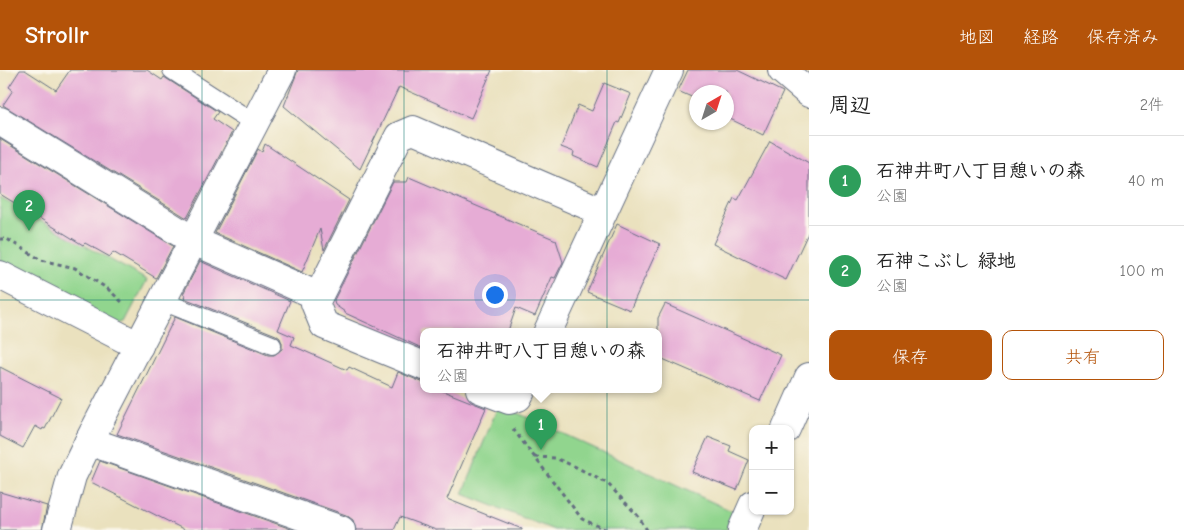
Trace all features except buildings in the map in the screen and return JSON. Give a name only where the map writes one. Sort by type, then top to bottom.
[{"type":"street","points":[[56,530],[72,476],[89,441],[282,70]]},
{"type":"street","points":[[549,328],[669,70]]},
{"type":"street","points":[[782,70],[809,93]]},
{"type":"street","points":[[0,121],[194,241],[318,296]]},
{"type":"street","points":[[420,364],[324,325],[315,303],[399,136],[413,130],[603,212]]},
{"type":"street","points":[[0,275],[139,346]]},
{"type":"street","points":[[788,425],[809,377]]},
{"type":"street","points":[[89,441],[341,530]]},
{"type":"street","points":[[742,530],[749,514]]},
{"type":"lane","points":[[172,70],[254,124]]},
{"type":"lane","points":[[162,302],[272,345]]},
{"type":"path","points":[[0,239],[6,239],[41,260],[75,268],[108,289],[125,306]]},
{"type":"path","points":[[502,393],[514,429],[582,519],[607,530]]},
{"type":"path","points":[[535,457],[555,458],[608,484],[638,516],[647,530]]},
{"type":"green space","points":[[0,198],[147,280],[125,322],[118,324],[0,264]]},
{"type":"green space","points":[[498,406],[522,415],[734,512],[726,530],[554,530],[463,494]]},
{"type":"place","name":"石神こぶし 緑地","points":[[29,231]]},
{"type":"place","name":"石神井町八丁目憩いの森","points":[[541,450]]}]
